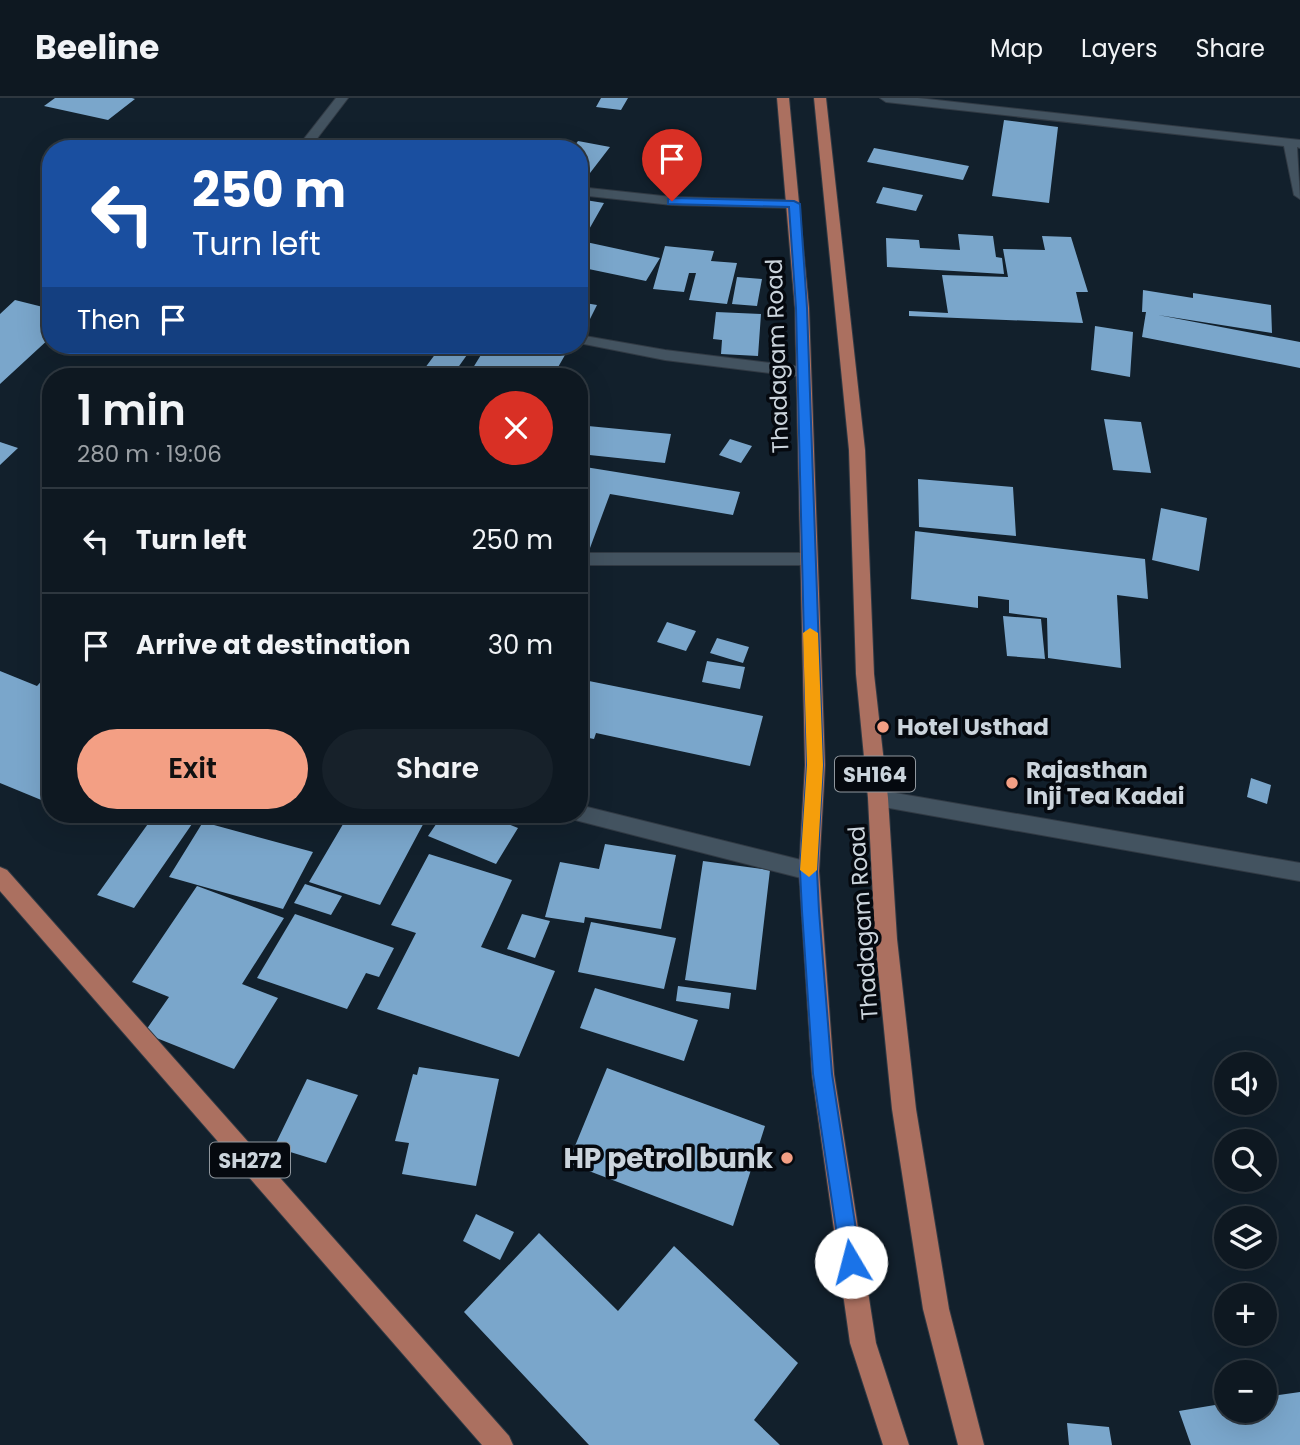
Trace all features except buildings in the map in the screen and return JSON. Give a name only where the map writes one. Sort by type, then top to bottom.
[{"type":"main road","name":"Thadagam Road","points":[[783,98],[794,204],[803,372],[815,765],[809,871],[823,1074],[863,1343],[896,1445]]},
{"type":"main road","name":"Thadagam Road","points":[[820,98],[857,450],[864,674],[878,798],[886,939],[904,1109],[936,1310],[971,1445]]},
{"type":"main road","name":"SH272","points":[[0,876],[500,1445]]},
{"type":"street","points":[[309,140],[342,98]]},
{"type":"street","points":[[886,98],[1295,143],[1300,195]]},
{"type":"street","points":[[588,192],[672,201],[794,204]]},
{"type":"street","points":[[588,342],[665,355],[803,372]]},
{"type":"street","points":[[588,559],[808,559]]},
{"type":"street","points":[[878,798],[1300,872]]},
{"type":"street","points":[[588,815],[809,871]]},
{"type":"slow traffic","points":[[809,870],[815,765],[810,633]]},
{"type":"place","name":"Hotel Usthad","points":[[883,727]]},
{"type":"place","name":"Rajasthan Inji Tea Kadai","points":[[1012,783]]},
{"type":"place","name":"HP petrol bunk","points":[[787,1158]]},
{"type":"route","points":[[672,201],[794,204],[802,308],[815,765],[809,871],[811,911],[823,1074],[851,1262]]}]
